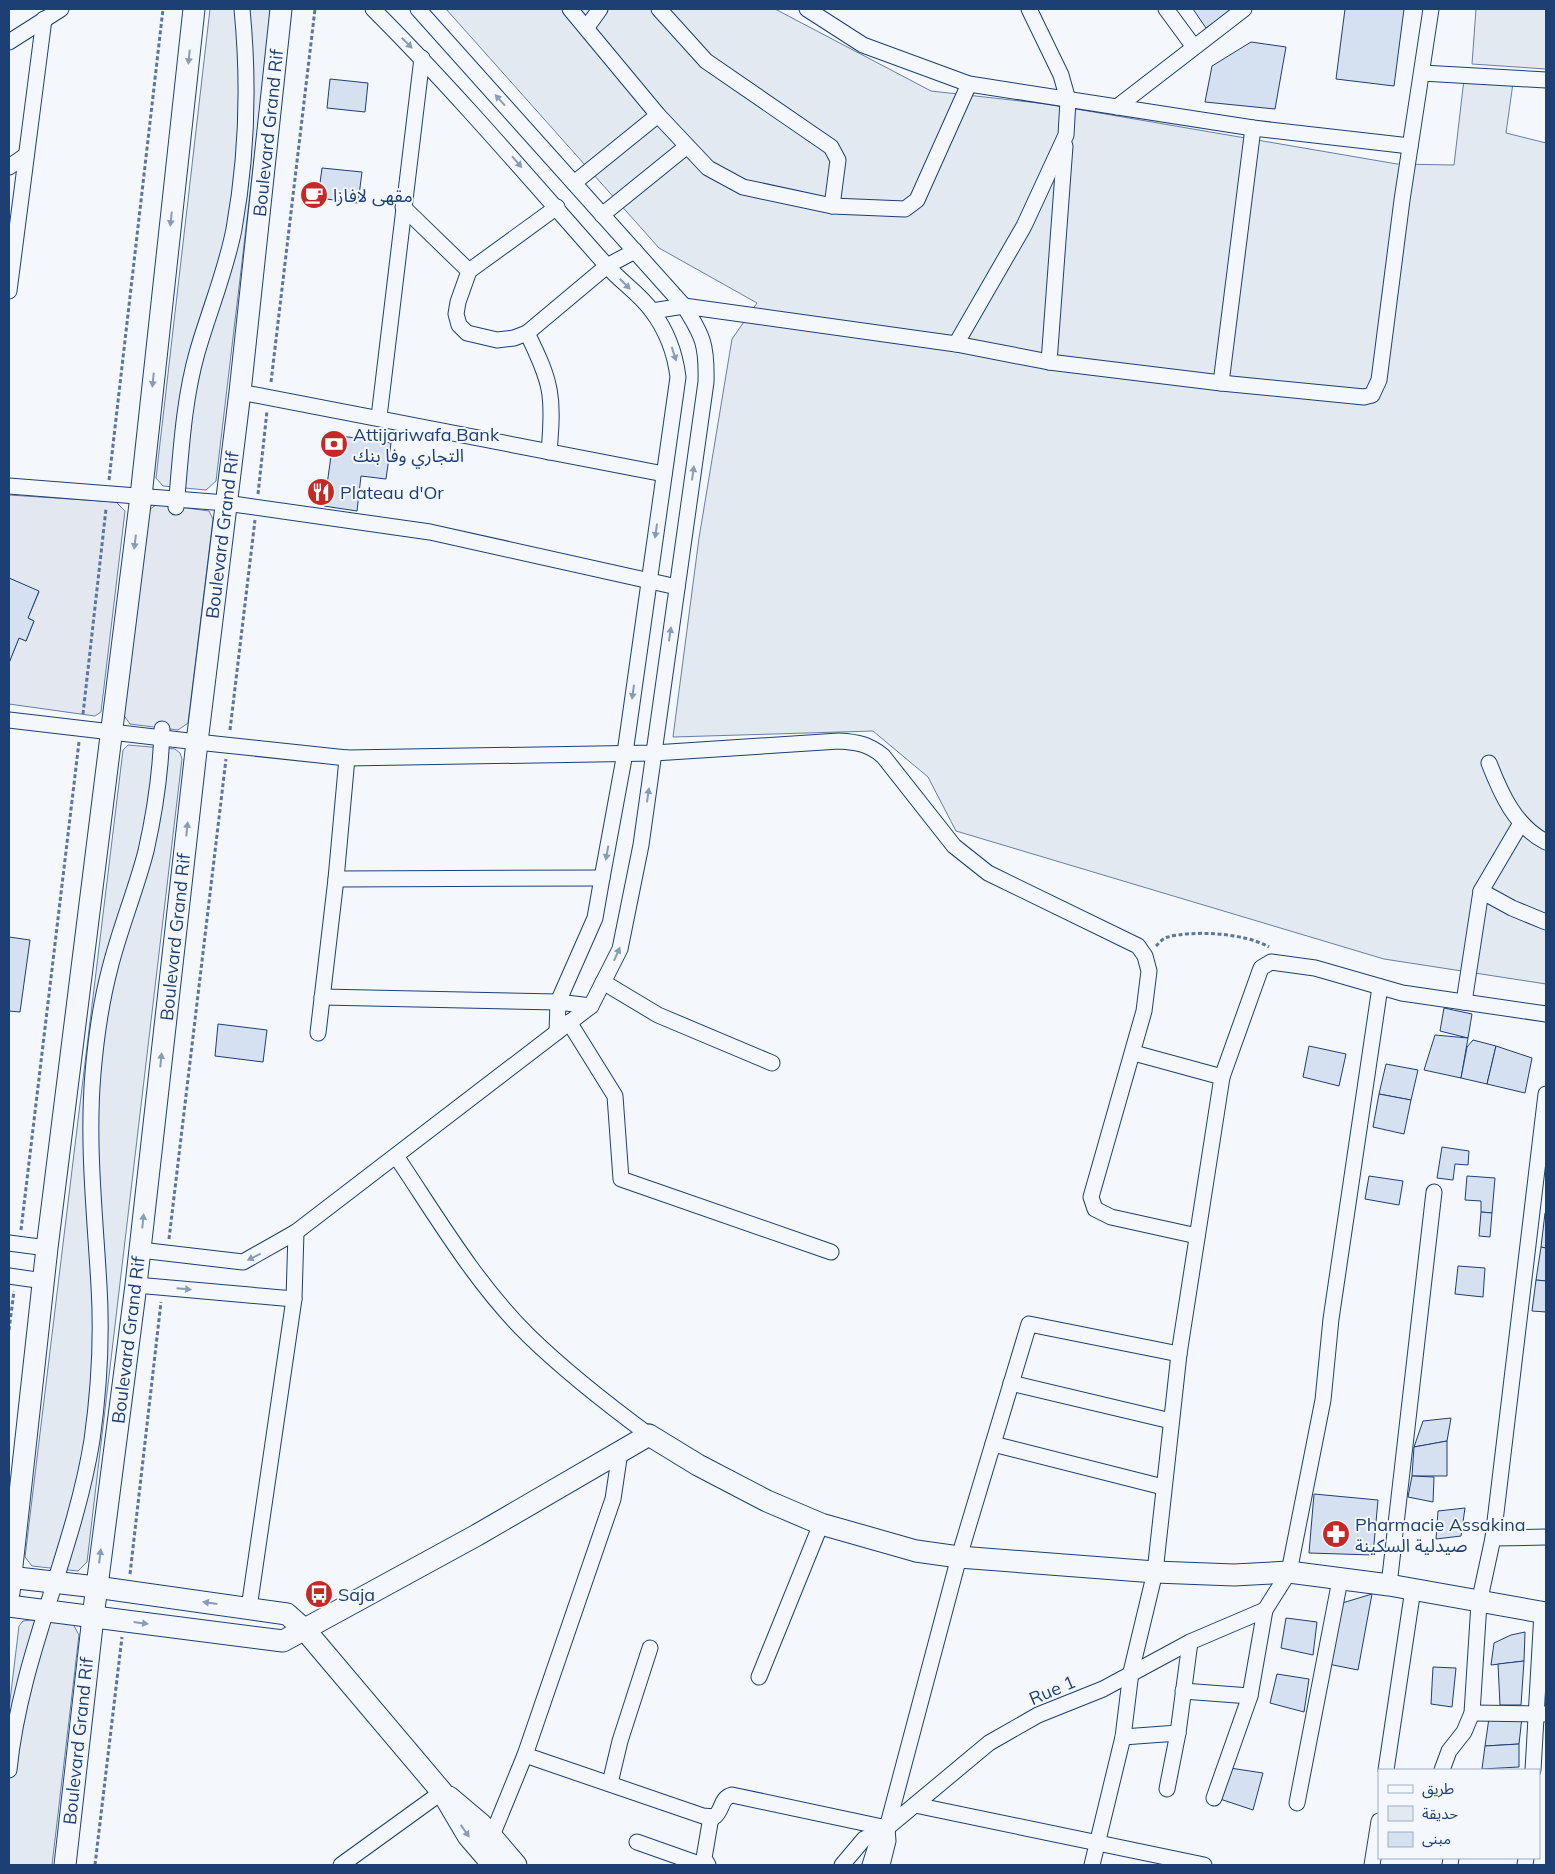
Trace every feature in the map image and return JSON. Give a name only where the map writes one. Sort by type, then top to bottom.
[{"type":"street","points":[[9,42],[61,9]]},
{"type":"street","points":[[194,9],[141,496],[47,1248],[9,1582],[55,1582],[96,1586],[287,1614],[305,1630],[442,1792],[459,1822],[489,1852],[516,1865]]},
{"type":"street","points":[[176,503],[184,420],[196,354],[233,230],[241,182],[245,112],[242,9]]},
{"type":"street","name":"Boulevard Grand Rif","points":[[64,1865],[92,1617],[136,1285],[197,742],[240,392],[281,9]]},
{"type":"street","points":[[373,9],[422,58],[607,266],[652,310],[670,342],[676,359],[678,377],[625,753],[595,918],[558,1002],[557,1032]]},
{"type":"street","points":[[140,1250],[243,1262],[296,1232],[591,1006],[620,949],[641,845],[706,382],[707,356],[702,334],[684,306],[418,9]]},
{"type":"street","points":[[570,9],[587,26],[658,115],[686,147],[708,168],[743,187],[832,206],[905,209],[911,206],[917,200],[969,84]]},
{"type":"street","points":[[587,26],[600,9]]},
{"type":"street","points":[[659,9],[706,60],[831,147],[838,160],[832,206]]},
{"type":"street","points":[[807,9],[863,45],[969,84],[1254,128],[1410,146]]},
{"type":"street","points":[[1029,9],[1050,49],[1068,100],[1049,362]]},
{"type":"street","points":[[1166,9],[1194,47]]},
{"type":"street","points":[[1118,107],[1244,9]]},
{"type":"street","points":[[652,310],[684,306],[956,344],[1049,362],[1221,383],[1364,397],[1372,395],[1379,380],[1410,146],[1431,9]]},
{"type":"street","points":[[9,291],[44,19]]},
{"type":"street","points":[[379,418],[422,58]]},
{"type":"street","points":[[1422,73],[1546,80]]},
{"type":"street","points":[[574,183],[658,115]]},
{"type":"street","points":[[1221,383],[1254,128]]},
{"type":"street","points":[[956,344],[1024,226],[1066,135]]},
{"type":"street","points":[[602,215],[686,147]]},
{"type":"street","points":[[9,168],[25,156]]},
{"type":"street","points":[[403,206],[469,272]]},
{"type":"street","points":[[557,208],[469,272],[458,302],[456,314],[459,325],[467,333],[497,340],[514,338],[527,333],[607,266],[635,251]]},
{"type":"street","points":[[527,333],[543,366],[550,388],[552,412],[549,452]]},
{"type":"street","points":[[240,392],[664,474]]},
{"type":"street","points":[[9,486],[141,496],[176,503],[226,503],[430,532],[677,587]]},
{"type":"street","points":[[9,720],[112,732],[162,733],[197,742],[346,758],[625,753],[839,741],[859,742],[872,746],[883,756],[954,846],[988,874],[1138,946],[1145,956],[1149,971],[1144,1011],[1134,1053],[1091,1197],[1095,1209],[1111,1217],[1197,1236]]},
{"type":"street","points":[[9,1770],[25,1682],[78,1501],[92,1440],[98,1369],[99,1288],[92,1198],[90,1124],[94,1064],[110,966],[146,850],[158,786],[162,733]]},
{"type":"street","points":[[318,1033],[336,879],[346,758]]},
{"type":"street","points":[[1488,763],[1501,794],[1520,823],[1546,842]]},
{"type":"street","points":[[1464,1002],[1481,891],[1520,823]]},
{"type":"street","points":[[336,879],[602,878]]},
{"type":"street","points":[[1481,891],[1512,908],[1546,922]]},
{"type":"street","points":[[1092,1865],[1123,1737],[1131,1672],[1150,1599],[1179,1354],[1222,1077],[1261,968],[1271,962],[1278,962],[1315,968],[1402,993],[1546,1014]]},
{"type":"street","points":[[603,982],[658,1015],[772,1063]]},
{"type":"street","points":[[1214,1798],[1250,1696],[1265,1610],[1289,1572],[1323,1400],[1331,1319],[1380,987]]},
{"type":"street","points":[[322,997],[558,1002],[591,1006]]},
{"type":"street","points":[[569,1022],[616,1096],[621,1179],[831,1252]]},
{"type":"street","points":[[1134,1053],[1222,1077]]},
{"type":"street","points":[[1442,1769],[1449,1751],[1464,1732],[1472,1713],[1479,1602],[1493,1538],[1546,1094]]},
{"type":"street","points":[[396,1156],[472,1268],[528,1334],[590,1391],[649,1435],[698,1465],[767,1501],[821,1524],[916,1551],[959,1557],[1154,1572],[1234,1575],[1289,1572],[1340,1580],[1389,1584],[1544,1613],[1542,1714],[1533,1769]]},
{"type":"street","points":[[1389,1584],[1434,1192]]},
{"type":"street","points":[[249,1608],[294,1298],[296,1232]]},
{"type":"street","points":[[14,1244],[47,1248]]},
{"type":"street","points":[[12,1276],[44,1281]]},
{"type":"street","points":[[136,1285],[294,1298]]},
{"type":"street","points":[[870,1865],[877,1843],[887,1828],[959,1557],[1029,1324],[1179,1354]]},
{"type":"street","points":[[1011,1383],[1170,1421]]},
{"type":"street","points":[[9,1606],[283,1641],[476,1535],[649,1435]]},
{"type":"street","points":[[993,1444],[1163,1487]]},
{"type":"street","points":[[489,1852],[613,1499],[620,1452]]},
{"type":"street","points":[[759,1677],[821,1524]]},
{"type":"street","points":[[1493,1538],[1546,1537]]},
{"type":"street","points":[[1297,1803],[1340,1580]]},
{"type":"street","points":[[1386,1769],[1413,1590]]},
{"type":"street","name":"Rue 1","points":[[842,1865],[864,1839],[887,1828],[989,1743],[1038,1715],[1103,1689],[1131,1672],[1190,1642],[1265,1610]]},
{"type":"street","points":[[1167,1789],[1178,1733],[1190,1642]]},
{"type":"street","points":[[610,1783],[620,1741],[650,1648]]},
{"type":"street","points":[[1183,1691],[1250,1696]]},
{"type":"street","points":[[1472,1713],[1542,1714]]},
{"type":"street","points":[[1123,1737],[1178,1733]]},
{"type":"street","points":[[525,1754],[712,1817],[717,1815],[727,1797],[732,1796],[887,1828]]},
{"type":"street","points":[[341,1865],[442,1792]]},
{"type":"street","points":[[915,1804],[1098,1841],[1204,1865]]},
{"type":"street","points":[[708,1865],[704,1858],[712,1817]]},
{"type":"street","points":[[1372,1865],[1378,1827]]},
{"type":"street","points":[[882,1865],[888,1841],[887,1828]]},
{"type":"street","points":[[637,1842],[702,1865]]},
{"type":"path","points":[[14,1244],[80,728],[163,9]]},
{"type":"path","points":[[168,1253],[315,9]]},
{"type":"path","points":[[1145,956],[1166,937],[1214,934],[1261,942],[1269,947],[1278,962]]},
{"type":"path","points":[[9,1330],[12,1276]]},
{"type":"path","points":[[128,1591],[163,1287]]},
{"type":"path","points":[[95,1865],[124,1621]]},
{"type":"green space","points":[[210,9],[272,9],[216,481],[206,490],[163,486],[156,478]]},
{"type":"green space","points":[[446,9],[775,9],[931,91],[1047,104],[1397,164],[1454,165],[1464,79],[1513,83],[1506,133],[1546,143],[1546,984],[1384,959],[956,831],[928,777],[873,731],[673,737],[699,538],[732,339],[757,303],[659,248]]},
{"type":"green space","points":[[1476,9],[1546,9],[1546,69],[1472,64]]},
{"type":"green space","points":[[128,745],[175,749],[180,753],[182,759],[87,1562],[78,1571],[32,1566],[25,1557],[123,750]]},
{"type":"green space","points":[[23,1621],[73,1624],[79,1635],[52,1865],[9,1865],[9,1709],[19,1626]]},
{"type":"shaded area","points":[[9,495],[116,502],[125,511],[101,712],[95,716],[9,704],[9,663],[19,638],[26,641],[34,621],[28,618],[39,592],[9,578]]},
{"type":"shaded area","points":[[157,504],[209,511],[213,519],[188,723],[178,730],[130,724],[123,714],[149,510]]},
{"type":"building","points":[[1193,9],[1234,9],[1206,28]]},
{"type":"building","points":[[1345,9],[1404,9],[1394,86],[1336,79]]},
{"type":"building","points":[[1251,42],[1286,47],[1275,109],[1205,102],[1212,66]]},
{"type":"building","points":[[330,79],[368,83],[365,112],[327,108]]},
{"type":"building","points":[[322,168],[362,172],[358,203],[318,198]]},
{"type":"building","points":[[334,435],[391,443],[386,479],[361,476],[357,511],[324,506]]},
{"type":"building","points":[[9,578],[39,591],[28,618],[34,621],[26,641],[19,638],[9,663]]},
{"type":"building","points":[[9,937],[30,940],[20,1012],[9,1011]]},
{"type":"building","points":[[1444,1008],[1472,1014],[1468,1038],[1440,1031]]},
{"type":"building","points":[[218,1024],[267,1030],[263,1062],[215,1056]]},
{"type":"building","points":[[1435,1035],[1468,1038],[1461,1078],[1424,1070]]},
{"type":"building","points":[[1473,1040],[1496,1046],[1487,1084],[1461,1078],[1467,1047]]},
{"type":"building","points":[[1309,1046],[1346,1054],[1339,1086],[1303,1077]]},
{"type":"building","points":[[1496,1046],[1532,1058],[1525,1093],[1487,1084]]},
{"type":"building","points":[[1386,1064],[1418,1070],[1411,1100],[1379,1094]]},
{"type":"building","points":[[1379,1094],[1411,1100],[1404,1134],[1373,1127]]},
{"type":"building","points":[[1442,1147],[1469,1151],[1468,1165],[1455,1164],[1453,1180],[1437,1178]]},
{"type":"building","points":[[1369,1176],[1403,1181],[1399,1205],[1365,1199]]},
{"type":"building","points":[[1467,1176],[1495,1178],[1492,1213],[1481,1212],[1481,1201],[1465,1200]]},
{"type":"building","points":[[1481,1212],[1492,1213],[1490,1237],[1479,1236]]},
{"type":"building","points":[[1546,1213],[1546,1248],[1541,1247]]},
{"type":"building","points":[[1541,1247],[1546,1248],[1546,1281],[1536,1280]]},
{"type":"building","points":[[1458,1266],[1485,1268],[1483,1297],[1455,1294]]},
{"type":"building","points":[[1536,1280],[1546,1281],[1546,1312],[1532,1311]]},
{"type":"building","points":[[1451,1418],[1447,1441],[1414,1447],[1423,1421]]},
{"type":"building","points":[[1447,1441],[1447,1476],[1412,1476],[1414,1447]]},
{"type":"building","points":[[1412,1476],[1434,1477],[1433,1502],[1408,1497]]},
{"type":"building","points":[[1314,1494],[1378,1500],[1373,1555],[1309,1553]]},
{"type":"building","points":[[1465,1508],[1461,1536],[1436,1539],[1438,1511]]},
{"type":"building","points":[[1372,1594],[1358,1670],[1328,1664],[1339,1604]]},
{"type":"building","points":[[1286,1618],[1317,1622],[1313,1655],[1281,1648]]},
{"type":"building","points":[[1525,1632],[1524,1661],[1491,1665],[1494,1643],[1511,1635]]},
{"type":"building","points":[[1524,1661],[1521,1705],[1500,1705],[1498,1664]]},
{"type":"building","points":[[1433,1667],[1456,1668],[1452,1707],[1431,1704]]},
{"type":"building","points":[[1277,1674],[1309,1679],[1304,1712],[1270,1703]]},
{"type":"building","points":[[1522,1717],[1519,1744],[1485,1746],[1489,1718]]},
{"type":"building","points":[[1519,1744],[1519,1767],[1482,1769],[1485,1746]]},
{"type":"building","points":[[1230,1768],[1263,1773],[1253,1810],[1220,1799]]},
{"type":"place","name":"مقهى لافازا","points":[[314,195]]},
{"type":"place","name":"Attijariwafa Bank التجاري وفا بنك","points":[[334,444]]},
{"type":"place","name":"Plateau d'Or","points":[[321,492]]},
{"type":"place","name":"Pharmacie Assakina صيدلية السكينة","points":[[1336,1534]]},
{"type":"place","name":"Saja","points":[[319,1594]]}]
